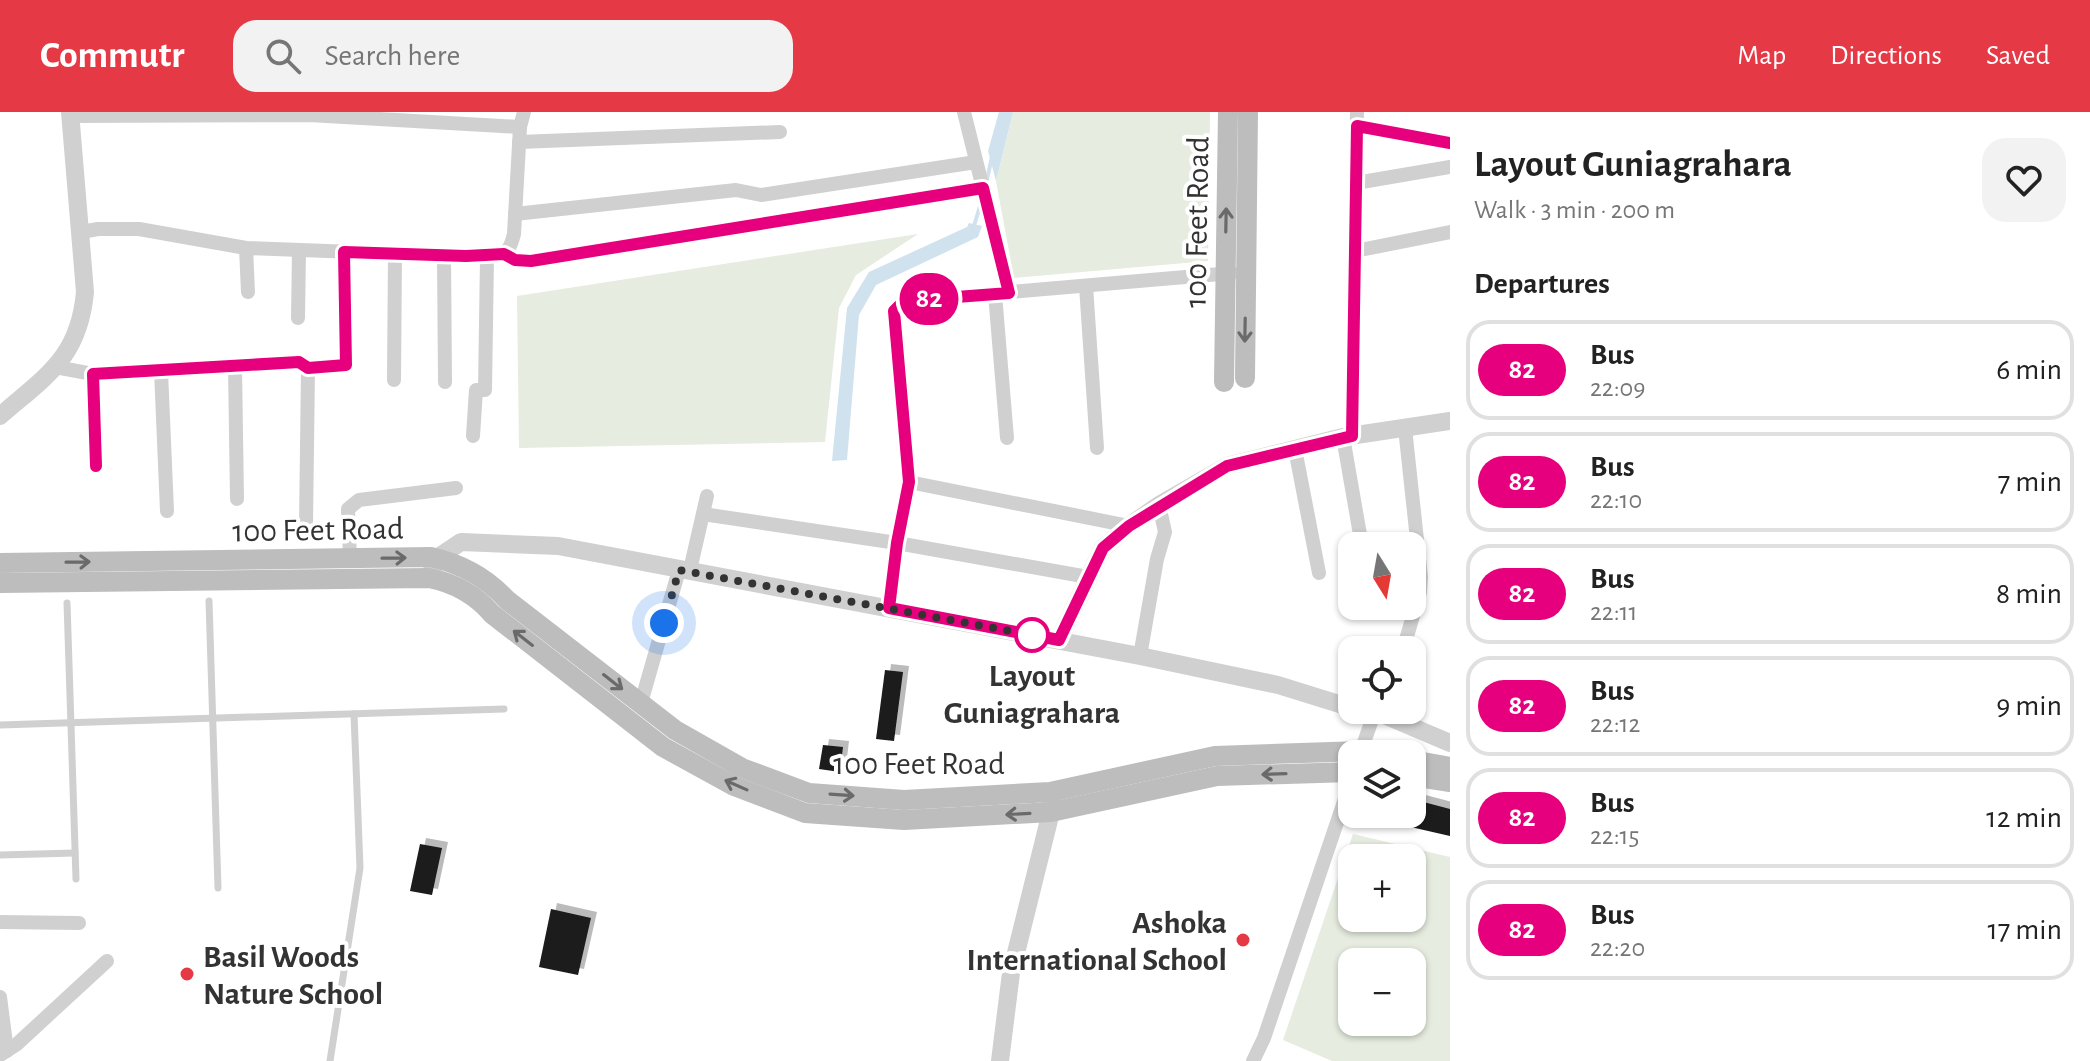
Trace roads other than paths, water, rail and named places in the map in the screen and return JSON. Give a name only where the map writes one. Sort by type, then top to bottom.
[{"type":"main road","name":"100 Feet Road","points":[[1228,112],[1236,273]]},
{"type":"main road","name":"100 Feet Road","points":[[1234,380],[1236,273],[1248,112]]},
{"type":"main road","name":"100 Feet Road","points":[[0,563],[350,558],[433,568],[476,598],[492,614],[663,747],[734,786],[805,813],[904,820],[1050,802],[1217,776],[1338,775]]},
{"type":"main road","name":"100 Feet Road","points":[[0,583],[466,568],[489,582],[507,600],[675,730],[742,768],[809,793],[904,800],[1050,802],[1215,756],[1338,754]]},
{"type":"main road","points":[[1426,763],[1450,767]]},
{"type":"main road","points":[[1426,778],[1450,782]]},
{"type":"street","points":[[81,232],[139,229],[246,248],[487,257],[504,254],[510,248],[514,234],[524,112]]},
{"type":"street","points":[[964,112],[987,204],[1002,293],[1007,438]]},
{"type":"street","points":[[0,416],[55,367],[74,340],[82,320],[85,292],[70,114],[310,113],[520,134],[780,132]]},
{"type":"street","points":[[1360,532],[1348,436],[1357,119],[1450,143]]},
{"type":"street","points":[[515,214],[736,190],[761,195],[977,166]]},
{"type":"street","points":[[1356,183],[1450,167]]},
{"type":"street","points":[[504,254],[515,260],[531,261],[983,188]]},
{"type":"street","points":[[1355,251],[1450,232]]},
{"type":"street","points":[[246,248],[248,292]]},
{"type":"street","points":[[298,318],[299,250]]},
{"type":"street","points":[[55,367],[93,374],[299,362],[308,368],[346,365],[344,252]]},
{"type":"street","points":[[394,380],[395,254]]},
{"type":"street","points":[[444,256],[445,382]]},
{"type":"street","points":[[473,436],[476,390],[485,390],[487,257]]},
{"type":"street","points":[[889,608],[909,482],[894,311],[904,301],[1236,273]]},
{"type":"street","points":[[1086,286],[1097,448]]},
{"type":"street","points":[[235,367],[237,499]]},
{"type":"street","points":[[306,525],[308,368]]},
{"type":"street","points":[[161,371],[167,511]]},
{"type":"street","points":[[93,374],[96,466]]},
{"type":"street","points":[[1059,640],[1103,548],[1159,505],[1227,466],[1348,436],[1450,421]]},
{"type":"street","points":[[1405,428],[1421,577],[1420,592],[1407,636]]},
{"type":"street","points":[[1295,449],[1319,573]]},
{"type":"street","points":[[909,482],[1129,526]]},
{"type":"street","points":[[350,558],[348,509],[352,503],[456,488]]},
{"type":"street","points":[[641,703],[707,496]]},
{"type":"street","points":[[1140,656],[1157,559],[1165,532],[1159,505]]},
{"type":"street","points":[[703,514],[897,543],[1088,577]]},
{"type":"street","points":[[433,568],[461,542],[558,546],[1140,656],[1278,685],[1338,704]]},
{"type":"street","points":[[1405,724],[1450,743]]},
{"type":"street","points":[[1000,1061],[1011,973],[1050,802]]},
{"type":"street","points":[[1253,1061],[1264,1038],[1338,817]]},
{"type":"street","points":[[0,922],[79,923]]},
{"type":"street","points":[[4,1053],[107,961]]},
{"type":"street","points":[[0,997],[4,1053]]},
{"type":"lane","points":[[209,601],[218,888]]},
{"type":"lane","points":[[67,603],[76,879]]},
{"type":"lane","points":[[0,725],[504,709]]},
{"type":"lane","points":[[330,1061],[360,868],[354,714]]},
{"type":"lane","points":[[0,855],[75,853]]},
{"type":"water","points":[[999,112],[1013,112],[996,181],[988,151]]},
{"type":"water","points":[[969,223],[982,226],[978,237],[876,285],[859,315],[847,460],[832,461],[847,308],[869,272],[967,227]]},
{"type":"waterway","points":[[987,179],[992,157]]},
{"type":"waterway","points":[[973,229],[981,203]]},
{"type":"place","name":"Layout Guniagrahara","points":[[1032,635]]},
{"type":"place","name":"Ashoka International School","points":[[1243,940]]},
{"type":"place","name":"Basil Woods Nature School","points":[[187,974]]}]
